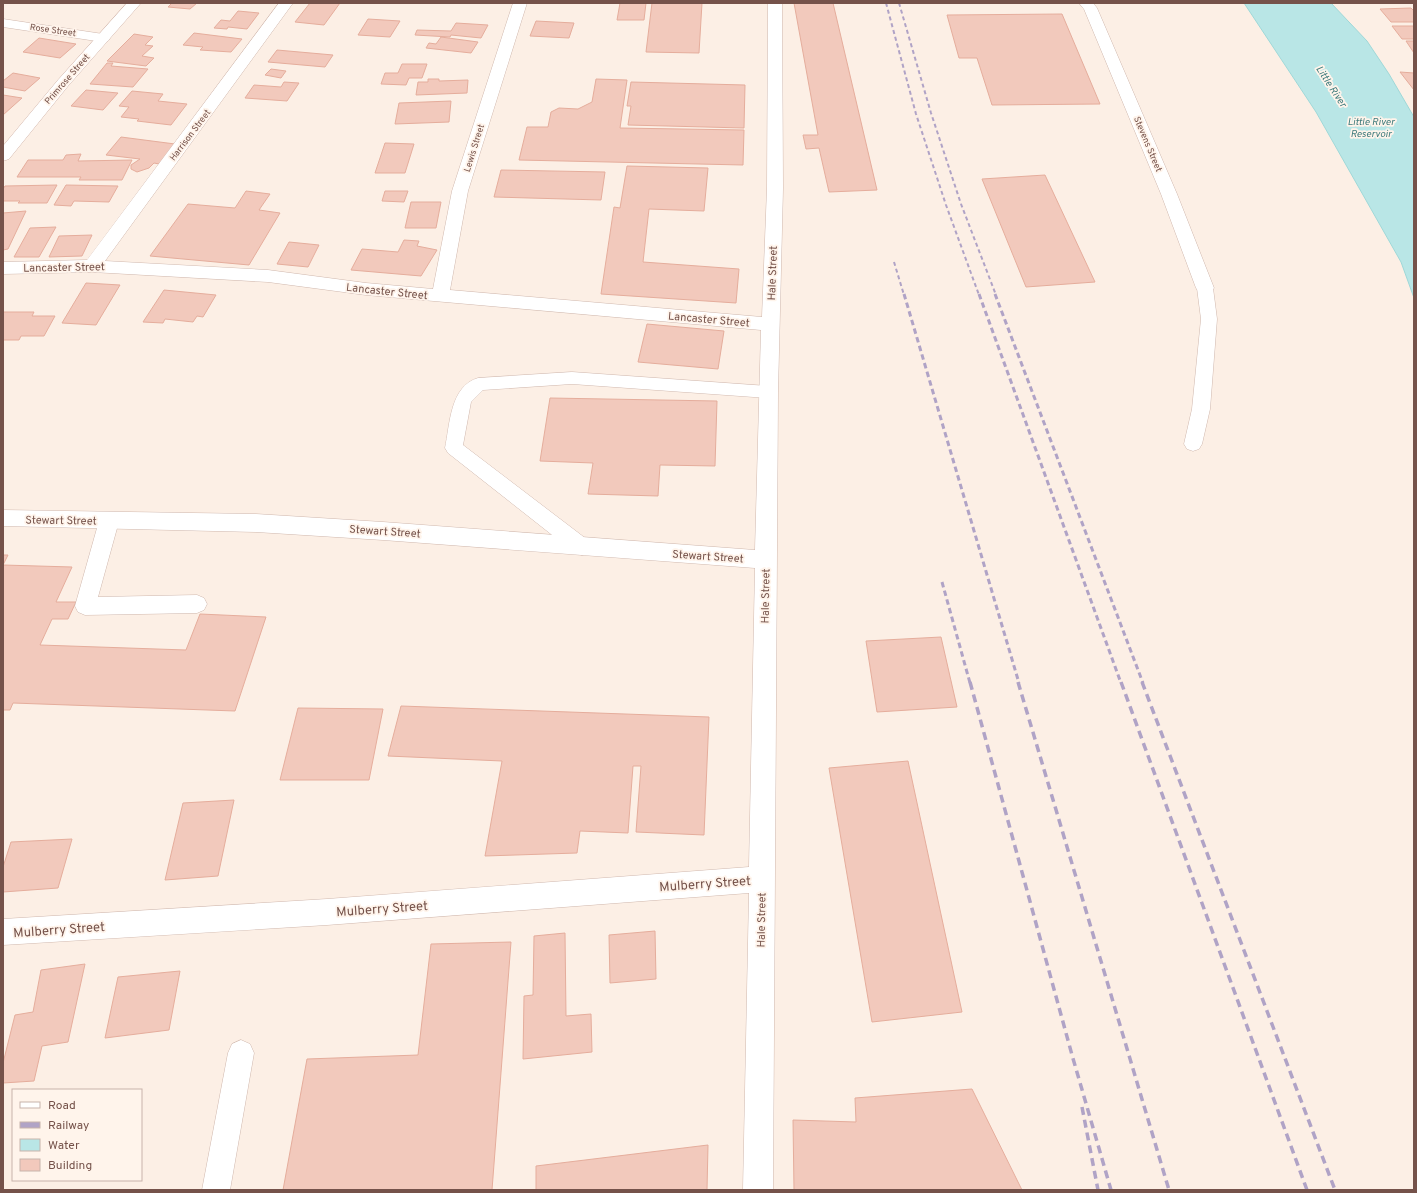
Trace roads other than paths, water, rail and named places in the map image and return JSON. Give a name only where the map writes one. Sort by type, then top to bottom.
[{"type":"street","name":"Primrose Street","points":[[3,156],[134,3]]},
{"type":"street","name":"Harrison Street","points":[[92,266],[286,3]]},
{"type":"street","name":"Lewis Street","points":[[440,296],[460,191],[520,3]]},
{"type":"street","name":"Hale Street","points":[[758,1190],[765,560],[768,392],[775,188],[775,3]]},
{"type":"street","name":"Stevens Street","points":[[1086,3],[1090,8],[1169,194],[1205,288]]},
{"type":"street","name":"Rose Street","points":[[3,23],[103,38]]},
{"type":"street","name":"Lancaster Street","points":[[3,268],[92,266],[268,276],[366,289],[770,324]]},
{"type":"street","name":"Stewart Street","points":[[3,518],[253,523],[409,532],[582,547],[765,560]]},
{"type":"street","name":"Mulberry Street","points":[[3,932],[319,912],[762,878]]},
{"type":"lane","points":[[1194,444],[1201,409],[1209,319],[1205,288]]},
{"type":"lane","points":[[582,547],[454,448],[462,400],[478,384],[572,378],[768,392]]},
{"type":"lane","points":[[109,521],[85,606],[197,604]]},
{"type":"lane","points":[[216,1190],[241,1053]]},
{"type":"water","name":"Little River Reservoir","points":[[1244,3],[1331,3],[1367,41],[1389,74],[1414,117],[1414,298],[1401,262],[1316,112]]},
{"type":"railway","points":[[886,3],[916,114],[946,205],[979,295]]},
{"type":"railway","points":[[899,3],[931,113],[961,204],[996,295]]},
{"type":"railway","points":[[894,262],[904,295]]},
{"type":"railway","points":[[904,294],[1019,683]]},
{"type":"railway","points":[[979,294],[1121,683]]},
{"type":"railway","points":[[995,294],[1143,683]]},
{"type":"railway","points":[[942,582],[970,683]]},
{"type":"railway","points":[[970,682],[1072,1055],[1111,1190]]},
{"type":"railway","points":[[1018,682],[1169,1190]]},
{"type":"railway","points":[[1121,682],[1307,1190]]},
{"type":"railway","points":[[1142,682],[1335,1190]]},
{"type":"railway","points":[[1082,1107],[1098,1190]]},
{"type":"water label","name":"Little River","points":[[1332,86]]}]
